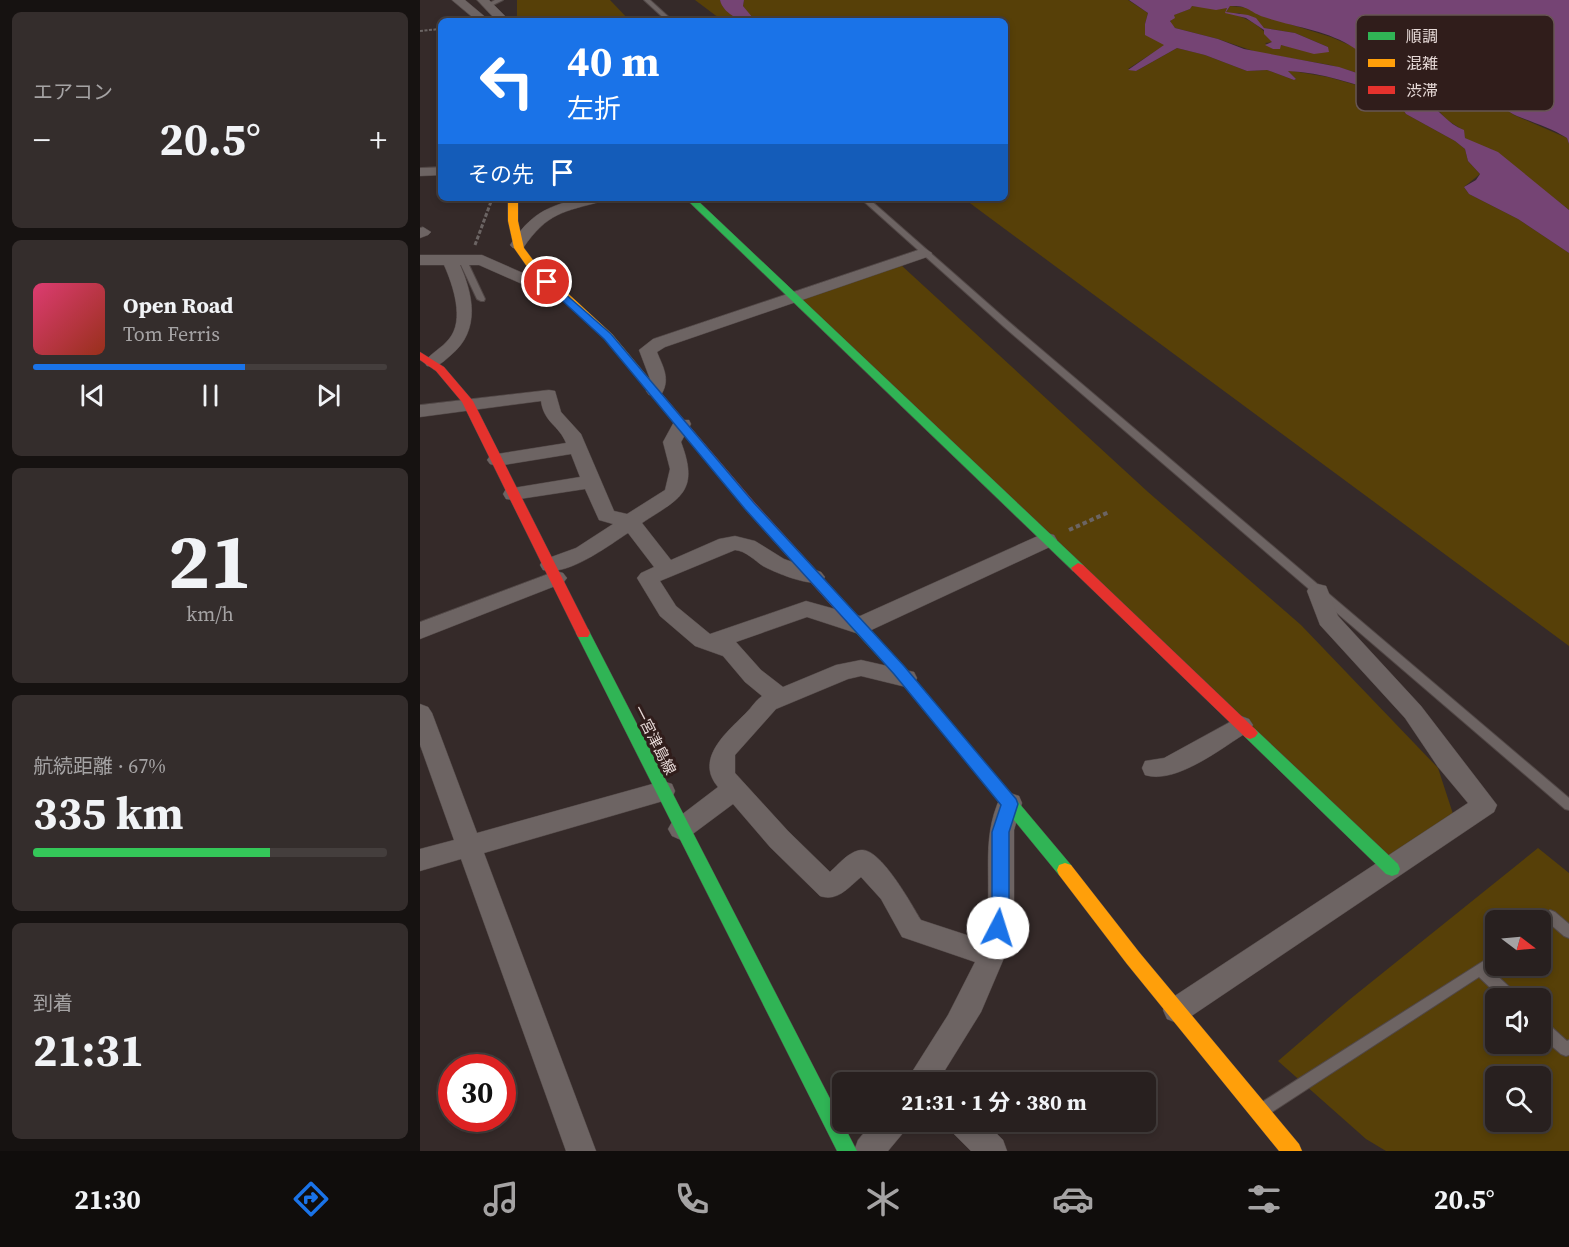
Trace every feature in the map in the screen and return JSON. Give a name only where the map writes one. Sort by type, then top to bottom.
[{"type":"street","points":[[458,0],[480,18]]},
{"type":"street","points":[[491,2],[502,18]]},
{"type":"street","points":[[420,172],[438,171]]},
{"type":"street","points":[[515,201],[513,221],[518,245],[532,266],[608,336],[750,506],[906,678],[1292,1151]]},
{"type":"street","points":[[518,245],[527,230],[542,215],[588,201]]},
{"type":"street","points":[[693,201],[1392,869]]},
{"type":"street","points":[[655,391],[659,379],[648,350],[659,343],[924,253]]},
{"type":"street","points":[[420,260],[489,262],[536,284],[555,289]]},
{"type":"street","points":[[427,358],[460,337],[464,317],[458,276],[450,260]]},
{"type":"street","name":"一宮津島線","points":[[427,358],[450,377],[469,405],[681,830],[847,1151]]},
{"type":"street","points":[[420,411],[549,395],[552,414],[572,434],[606,515],[630,522],[667,569]]},
{"type":"street","points":[[420,632],[553,572],[672,494],[680,481],[680,463],[672,442],[682,424]]},
{"type":"street","points":[[497,460],[578,447]]},
{"type":"street","points":[[513,494],[576,492],[593,481]]},
{"type":"street","points":[[714,642],[806,609],[858,625],[1047,540]]},
{"type":"street","points":[[781,698],[753,676],[731,650],[714,642],[703,640],[668,610],[648,578],[726,544],[739,542],[747,544],[777,563],[814,577]]},
{"type":"street","points":[[1177,1010],[1485,805],[1447,760],[1413,712],[1328,619],[1318,591]]},
{"type":"street","points":[[906,678],[861,668],[844,671],[768,703],[762,714],[744,728],[723,754],[721,768],[724,777],[734,789],[779,839],[829,888],[862,860],[890,891],[912,929],[990,956]]},
{"type":"street","points":[[420,713],[580,1151]]},
{"type":"street","points":[[1154,768],[1167,767],[1241,725]]},
{"type":"street","points":[[681,830],[734,789]]},
{"type":"street","points":[[420,860],[663,791]]},
{"type":"street","points":[[929,1072],[978,986],[990,956],[1001,914],[1001,832],[1010,804]]},
{"type":"street","points":[[869,1151],[884,1132]]},
{"type":"street","points":[[974,1132],[992,1151]]},
{"type":"lane","points":[[647,0],[667,18]]},
{"type":"lane","points":[[867,201],[924,253],[1569,805]]},
{"type":"lane","points":[[468,260],[465,266],[481,299]]},
{"type":"lane","points":[[1551,917],[1569,932]]},
{"type":"lane","points":[[1258,1112],[1485,967]]},
{"type":"lane","points":[[1481,970],[1500,988]]},
{"type":"lane","points":[[1551,1036],[1566,1049],[1569,1047]]},
{"type":"path","points":[[420,31],[438,29]]},
{"type":"path","points":[[468,260],[491,201]]},
{"type":"path","points":[[1047,540],[1109,512]]},
{"type":"shaded area","points":[[517,0],[610,0],[627,18],[517,18]]},
{"type":"shaded area","points":[[695,0],[720,0],[723,7],[736,18],[719,18]]},
{"type":"shaded area","points":[[720,0],[744,0],[743,6],[753,18],[737,18],[722,5]]},
{"type":"shaded area","points":[[744,0],[1128,0],[1148,13],[1145,24],[1165,45],[1128,69],[1136,71],[1177,48],[1205,55],[1247,71],[1267,70],[1294,80],[1296,79],[1287,70],[1328,77],[1356,85],[1356,111],[1404,111],[1455,141],[1465,149],[1468,161],[1480,174],[1464,187],[1469,194],[1518,219],[1569,253],[1569,646],[967,201],[1008,201],[1008,18],[752,18],[743,6]]},
{"type":"shaded area","points":[[1129,0],[1569,0],[1569,144],[1567,138],[1561,134],[1509,111],[1554,111],[1554,15],[1356,15],[1356,50],[1333,37],[1264,17],[1245,8],[1230,6],[1226,12],[1248,15],[1256,18],[1264,28],[1295,33],[1328,47],[1329,52],[1314,54],[1281,45],[1280,49],[1273,49],[1265,45],[1272,42],[1264,34],[1264,30],[1246,18],[1225,13],[1227,8],[1216,10],[1192,6],[1174,15],[1175,18],[1170,21],[1175,28],[1218,39],[1244,49],[1339,67],[1356,73],[1356,84],[1301,72],[1288,71],[1296,79],[1294,80],[1267,70],[1247,71],[1205,55],[1177,48],[1136,71],[1128,70],[1164,45],[1145,35],[1148,13]]},
{"type":"shaded area","points":[[1191,6],[1227,8],[1226,12],[1230,6],[1251,8],[1257,14],[1331,37],[1354,47],[1356,49],[1356,72],[1330,65],[1259,53],[1175,28],[1170,23],[1173,15],[1190,9]],"holes":[[[1239,13],[1264,28],[1295,33],[1328,47],[1308,51],[1281,45],[1273,49],[1265,43],[1273,42],[1260,28],[1233,14]]]},
{"type":"shaded area","points":[[1404,111],[1438,111],[1464,130],[1465,138],[1498,152],[1569,210],[1569,253],[1518,219],[1469,194],[1464,187],[1476,180],[1480,174],[1468,161],[1465,149]]},
{"type":"shaded area","points":[[1439,111],[1508,111],[1567,138],[1569,144],[1569,210],[1491,149],[1481,147],[1465,138],[1463,130],[1447,120]]},
{"type":"shaded area","points":[[901,265],[1148,492],[1301,625],[1438,768],[1454,817],[1391,861],[800,298]]},
{"type":"shaded area","points":[[1538,848],[1569,873],[1569,1151],[1386,1151],[1366,1139],[1278,1061],[1349,1000]]},
{"type":"traffic: fast","points":[[693,201],[1078,568]]},
{"type":"traffic: fast","points":[[853,620],[899,670],[1065,870]]},
{"type":"traffic: fast","points":[[583,633],[847,1151]]},
{"type":"traffic: fast","points":[[1250,733],[1392,869]]},
{"type":"traffic: slow","points":[[513,201],[513,221],[519,248],[532,266],[608,336],[653,390]]},
{"type":"traffic: slow","points":[[1065,870],[1133,958],[1292,1151]]},
{"type":"traffic: jam","points":[[420,355],[440,369],[467,401],[583,633]]},
{"type":"traffic: jam","points":[[653,390],[750,506],[853,620]]},
{"type":"traffic: jam","points":[[1078,568],[1250,733]]},
{"type":"route","points":[[547,282],[608,336],[750,506],[899,670],[1010,804],[1001,832],[1001,914],[998,928]]}]
